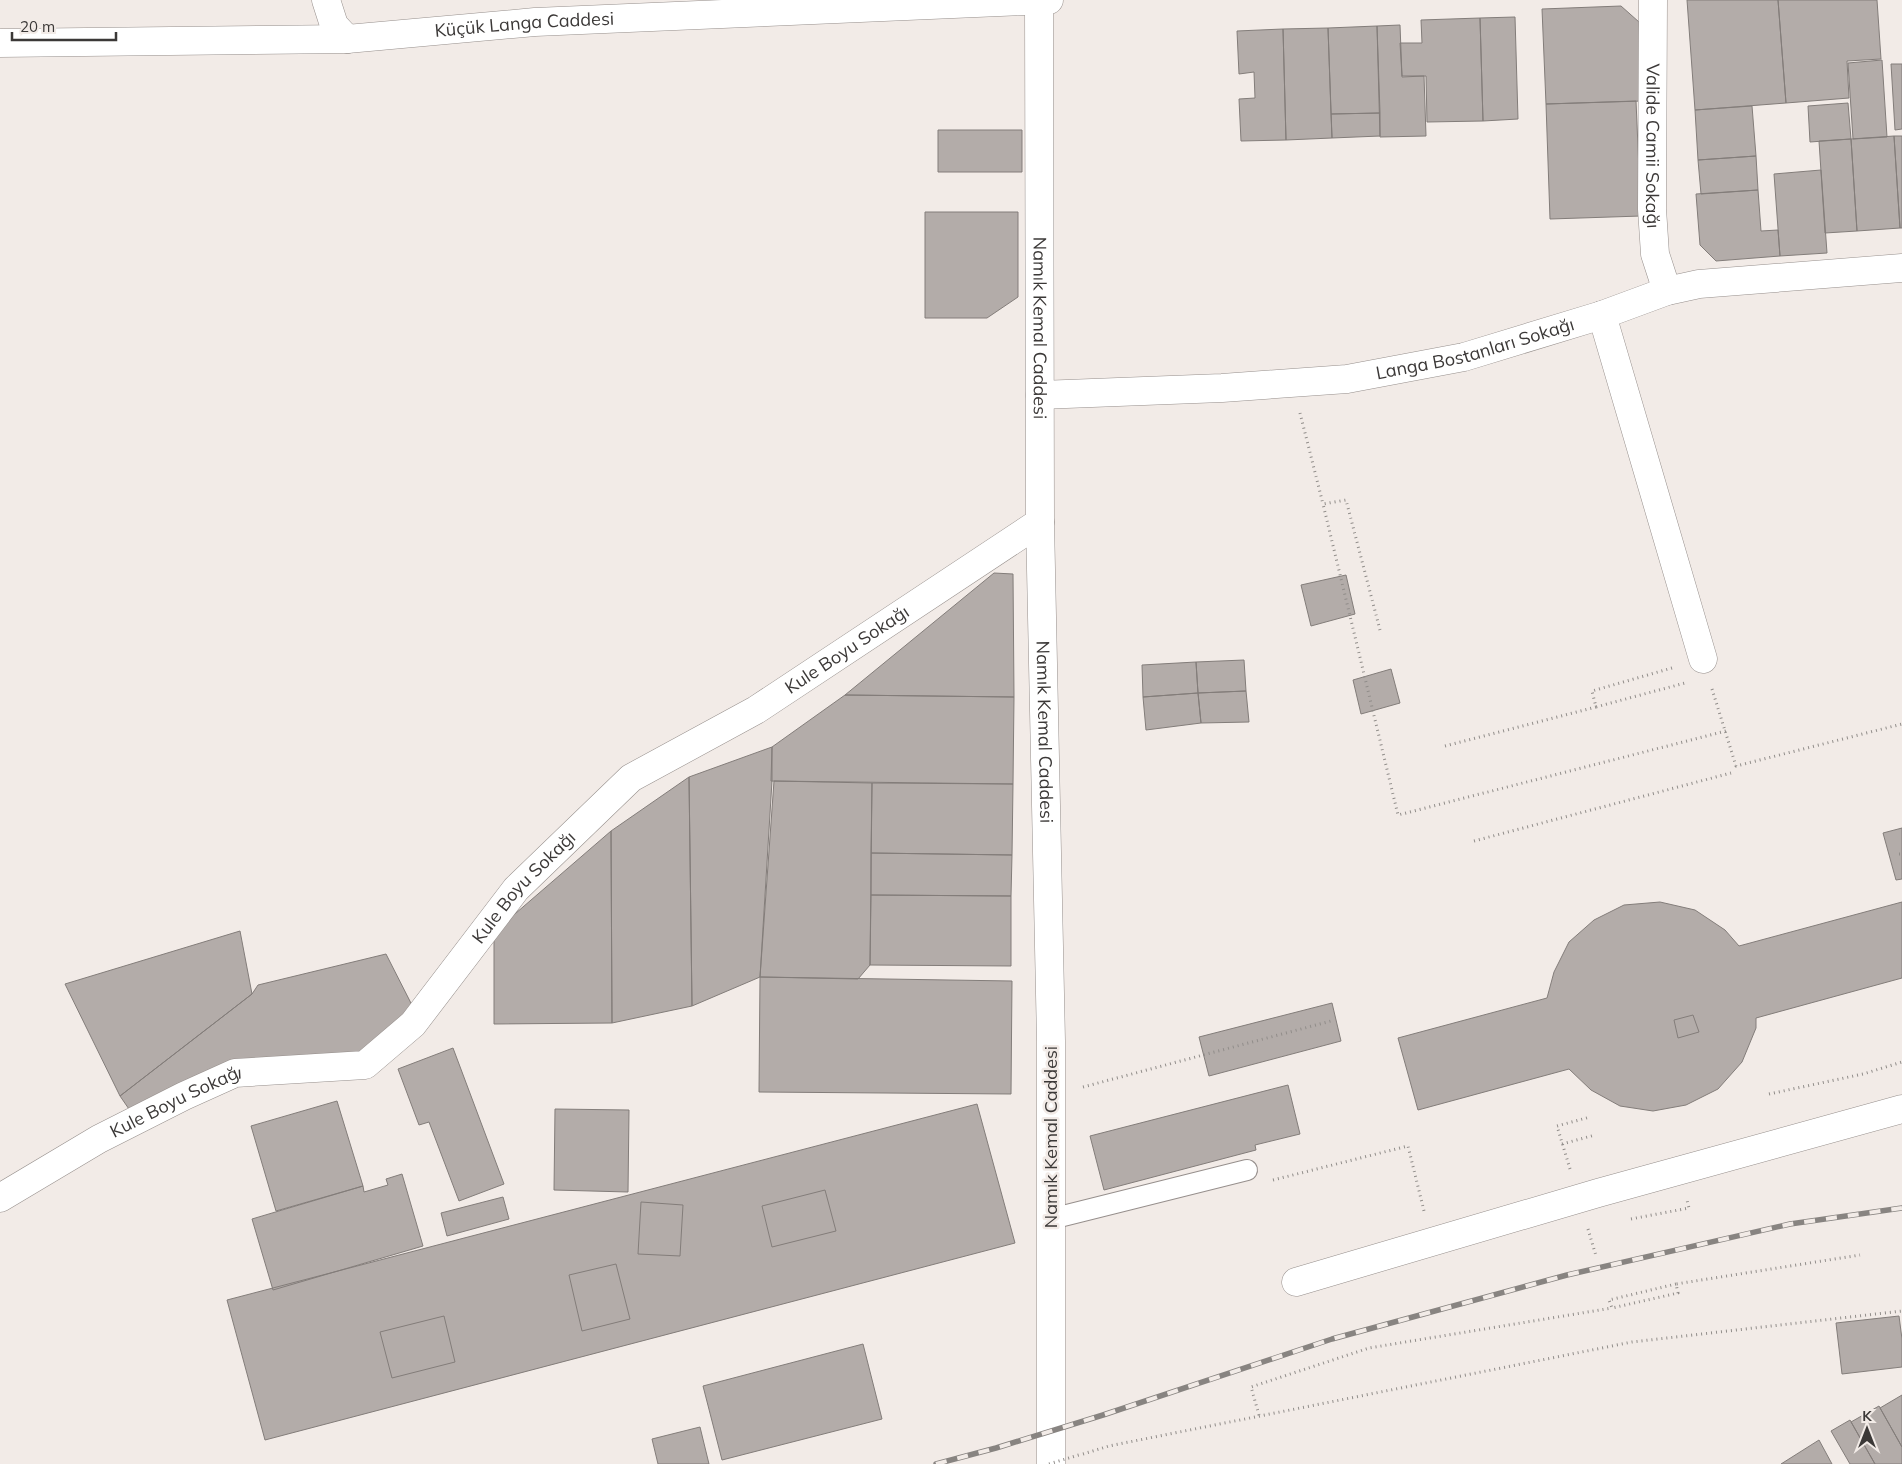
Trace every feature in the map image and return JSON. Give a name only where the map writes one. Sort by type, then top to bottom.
[{"type":"street","points":[[326,0],[334,25],[347,39]]},
{"type":"street","name":"Namık Kemal Caddesi","points":[[1039,0],[1040,522],[1051,1096],[1050,1464]]},
{"type":"street","name":"Küçük Langa Caddesi","points":[[0,43],[347,39],[535,22],[661,8],[1049,0]]},
{"type":"street","name":"Valide Camii Sokağı","points":[[1653,0],[1652,209],[1656,254],[1667,291]]},
{"type":"street","name":"Langa Bostanları Sokağı","points":[[1040,395],[1099,394],[1347,379],[1464,357],[1602,315],[1667,291],[1699,284],[1902,268]]},
{"type":"street","points":[[1602,315],[1703,659]]},
{"type":"street","name":"Kule Boyu Sokağı","points":[[0,1198],[99,1139],[184,1096],[235,1073],[365,1065],[413,1024],[516,889],[631,778],[756,710],[1040,522]]},
{"type":"street","points":[[1296,1282],[1579,1199],[1902,1110]]},
{"type":"lane","points":[[1051,1218],[1247,1170]]},
{"type":"path","points":[[1292,383],[1398,815],[1726,731]]},
{"type":"path","points":[[1323,504],[1346,500],[1380,630]]},
{"type":"path","points":[[1596,707],[1592,691],[1703,659],[1736,766],[1902,724]]},
{"type":"path","points":[[1445,746],[1685,683]]},
{"type":"path","points":[[1474,840],[1731,773]]},
{"type":"path","points":[[1051,1096],[1331,1022]]},
{"type":"path","points":[[1769,1094],[1863,1074],[1902,1062]]},
{"type":"path","points":[[1579,1199],[1557,1126],[1590,1117]]},
{"type":"path","points":[[1562,1144],[1595,1135]]},
{"type":"path","points":[[1272,1181],[1408,1146],[1432,1243]]},
{"type":"path","points":[[1588,1228],[1596,1256]]},
{"type":"path","points":[[1612,1308],[1609,1300],[1676,1284],[1860,1255]]},
{"type":"path","points":[[1259,1416],[1251,1387],[1369,1348],[1612,1308],[1678,1293],[1676,1284]]},
{"type":"path","points":[[1050,1464],[1109,1446],[1632,1342],[1902,1311]]},
{"type":"building","points":[[1687,0],[1778,0],[1786,103],[1695,110]]},
{"type":"building","points":[[1778,0],[1877,0],[1881,59],[1847,61],[1849,98],[1786,103]]},
{"type":"building","points":[[1621,6],[1639,22],[1642,101],[1546,104],[1542,9]]},
{"type":"building","points":[[1515,17],[1518,119],[1483,121],[1480,18]]},
{"type":"building","points":[[1480,18],[1483,121],[1427,122],[1426,76],[1402,76],[1400,43],[1422,43],[1421,20]]},
{"type":"building","points":[[1400,25],[1402,77],[1424,76],[1426,136],[1380,137],[1377,26]]},
{"type":"building","points":[[1377,26],[1380,113],[1331,114],[1328,28]]},
{"type":"building","points":[[1328,28],[1332,138],[1286,140],[1283,29]]},
{"type":"building","points":[[1283,29],[1286,140],[1241,141],[1239,99],[1255,98],[1254,72],[1239,74],[1237,31]]},
{"type":"building","points":[[1882,60],[1887,137],[1853,139],[1848,63]]},
{"type":"building","points":[[1891,64],[1902,64],[1902,129],[1895,130]]},
{"type":"building","points":[[1636,101],[1641,216],[1550,219],[1546,104]]},
{"type":"building","points":[[1848,103],[1851,139],[1810,142],[1808,106]]},
{"type":"building","points":[[1752,106],[1756,156],[1698,160],[1695,110]]},
{"type":"building","points":[[1380,113],[1380,136],[1332,138],[1331,114]]},
{"type":"building","points":[[938,130],[1022,130],[1022,172],[938,172]]},
{"type":"building","points":[[1894,136],[1902,136],[1902,228],[1900,228]]},
{"type":"building","points":[[1894,136],[1900,228],[1857,231],[1851,139]]},
{"type":"building","points":[[1851,139],[1857,231],[1825,233],[1819,141]]},
{"type":"building","points":[[1756,156],[1758,190],[1701,194],[1698,160]]},
{"type":"building","points":[[1821,170],[1827,253],[1780,256],[1774,174]]},
{"type":"building","points":[[1758,190],[1761,231],[1778,230],[1780,256],[1716,261],[1700,245],[1696,194]]},
{"type":"building","points":[[925,212],[1018,212],[1018,297],[987,318],[925,318]]},
{"type":"building","points":[[994,573],[1013,574],[1014,697],[845,695]]},
{"type":"building","points":[[1346,575],[1355,614],[1311,626],[1301,585]]},
{"type":"building","points":[[1244,660],[1246,691],[1198,693],[1196,662]]},
{"type":"building","points":[[1196,662],[1198,693],[1143,697],[1142,665]]},
{"type":"building","points":[[1391,669],[1400,703],[1361,714],[1353,680]]},
{"type":"building","points":[[1246,691],[1249,722],[1201,723],[1198,693]]},
{"type":"building","points":[[1198,693],[1201,723],[1146,730],[1143,697]]},
{"type":"building","points":[[845,695],[1014,697],[1013,784],[771,781],[772,747]]},
{"type":"building","points":[[772,747],[772,781],[760,977],[692,1006],[689,777]]},
{"type":"building","points":[[689,777],[692,1006],[612,1023],[611,831]]},
{"type":"building","points":[[774,781],[872,783],[870,965],[858,979],[760,977]]},
{"type":"building","points":[[872,783],[1013,784],[1012,855],[871,853]]},
{"type":"building","points":[[1902,828],[1902,879],[1896,880],[1883,833]]},
{"type":"building","points":[[611,831],[612,1023],[494,1024],[494,932]]},
{"type":"building","points":[[871,853],[1012,855],[1011,896],[871,895]]},
{"type":"building","points":[[871,895],[1011,896],[1011,966],[870,965]]},
{"type":"building","points":[[1660,902],[1695,910],[1725,930],[1739,946],[1902,902],[1902,978],[1756,1018],[1756,1028],[1742,1062],[1718,1089],[1686,1105],[1653,1111],[1620,1106],[1591,1090],[1569,1069],[1418,1110],[1398,1038],[1547,998],[1554,972],[1569,942],[1594,920],[1624,905]]},
{"type":"building","points":[[240,931],[252,994],[120,1096],[65,984]]},
{"type":"building","points":[[386,954],[416,1013],[369,1055],[131,1112],[120,1096],[252,994],[258,985]]},
{"type":"building","points":[[760,977],[1012,981],[1011,1094],[759,1092]]},
{"type":"building","points":[[1332,1003],[1341,1041],[1209,1076],[1199,1037]]},
{"type":"building","points":[[1693,1015],[1699,1032],[1678,1038],[1674,1020]]},
{"type":"building","points":[[453,1048],[504,1184],[459,1201],[429,1122],[419,1125],[398,1069]]},
{"type":"building","points":[[1288,1085],[1300,1134],[1255,1145],[1256,1150],[1104,1190],[1090,1136]]},
{"type":"building","points":[[337,1101],[363,1186],[276,1211],[251,1126]]},
{"type":"building","points":[[977,1104],[1015,1243],[265,1440],[227,1300]]},
{"type":"building","points":[[555,1109],[629,1110],[628,1192],[554,1190]]},
{"type":"building","points":[[402,1174],[423,1246],[273,1290],[252,1219],[363,1186],[364,1192],[388,1185],[386,1179]]},
{"type":"building","points":[[825,1190],[836,1231],[772,1247],[762,1206]]},
{"type":"building","points":[[503,1197],[509,1219],[447,1236],[441,1213]]},
{"type":"building","points":[[641,1202],[683,1205],[680,1256],[638,1254]]},
{"type":"building","points":[[616,1264],[630,1319],[582,1331],[569,1275]]},
{"type":"building","points":[[444,1316],[455,1362],[392,1378],[380,1332]]},
{"type":"building","points":[[1899,1316],[1902,1339],[1902,1367],[1842,1374],[1836,1323]]},
{"type":"building","points":[[863,1344],[882,1419],[722,1460],[703,1386]]},
{"type":"building","points":[[1902,1395],[1902,1447],[1880,1408]]},
{"type":"building","points":[[1879,1406],[1902,1447],[1902,1464],[1875,1464],[1851,1422]]},
{"type":"building","points":[[1850,1420],[1875,1464],[1850,1464],[1831,1431]]},
{"type":"building","points":[[700,1427],[709,1464],[658,1464],[652,1439]]},
{"type":"building","points":[[1819,1440],[1832,1464],[1781,1464]]},
{"type":"railway","points":[[936,1464],[996,1448],[1103,1415],[1332,1339],[1567,1275],[1790,1224],[1902,1208]]}]
